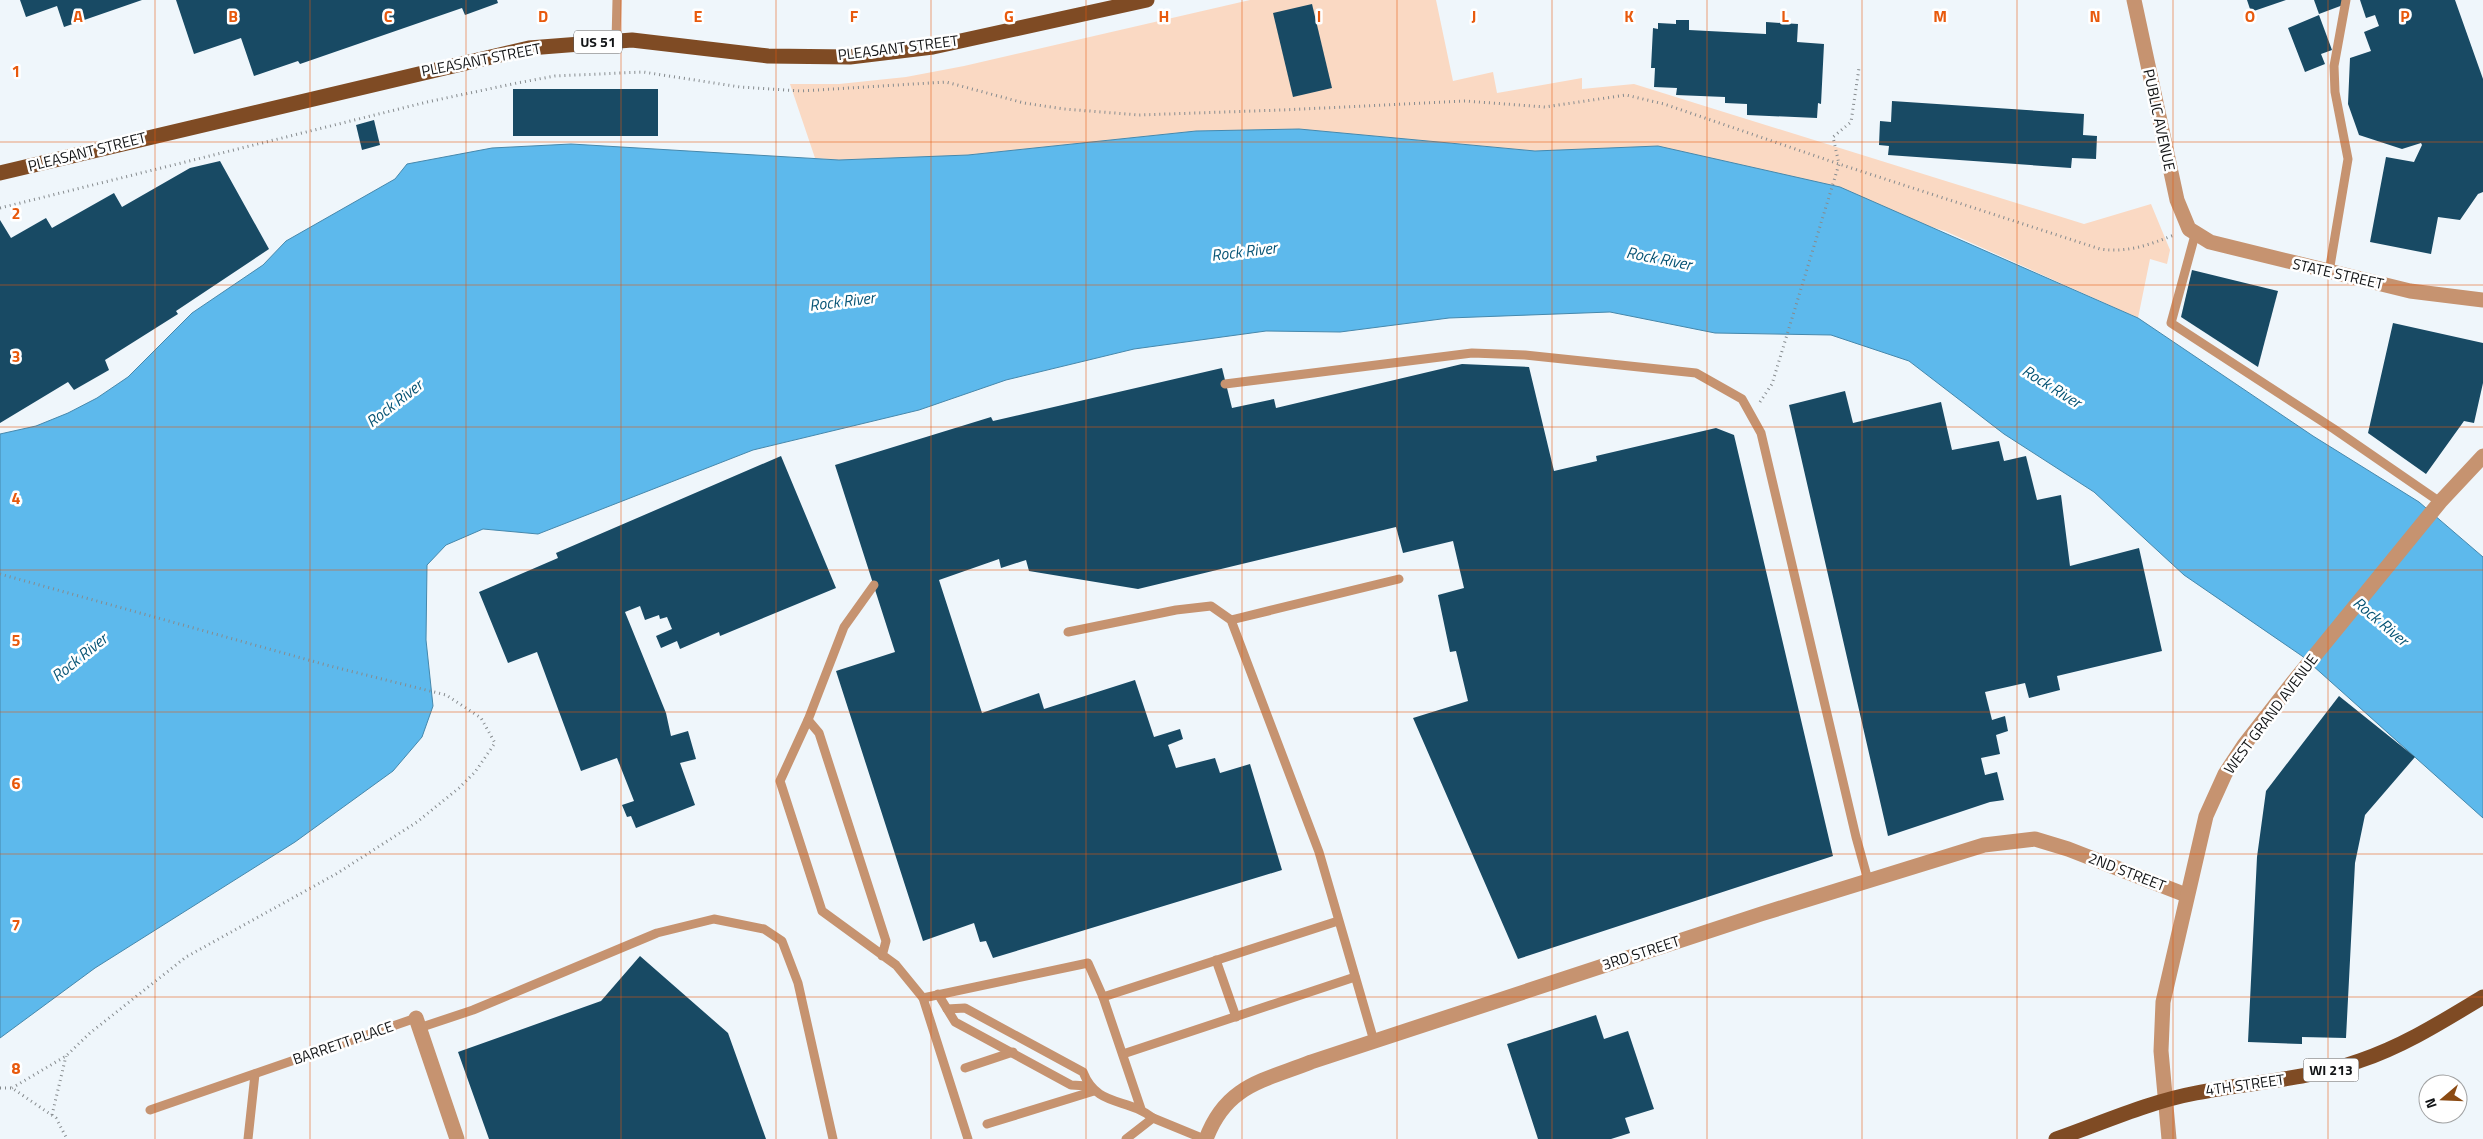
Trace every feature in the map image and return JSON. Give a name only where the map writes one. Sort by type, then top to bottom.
[{"type":"main road","name":"PLEASANT STREET","points":[[0,173],[529,48],[632,40],[768,56],[850,57],[934,47],[1147,0]]},
{"type":"main road","name":"4TH STREET","points":[[2056,1139],[2164,1100],[2195,1093],[2315,1074],[2359,1062],[2427,1030],[2483,997]]},
{"type":"street","name":"PUBLIC AVENUE","points":[[2134,0],[2177,200],[2192,232]]},
{"type":"street","name":"STATE STREET","points":[[2192,232],[2223,246],[2410,291],[2483,300]]},
{"type":"street","name":"WEST GRAND AVENUE","points":[[2169,1139],[2164,1100],[2161,1031],[2163,1002],[2186,895],[2206,816],[2225,774],[2244,745],[2290,686],[2440,502],[2483,456]]},
{"type":"street","name":"3RD STREET","points":[[1205,1139],[1212,1123],[1224,1105],[1241,1090],[1311,1062],[1868,880],[1984,845],[2035,839],[2068,850]]},
{"type":"street","name":"2ND STREET","points":[[2068,850],[2186,895]]},
{"type":"street","points":[[418,1023],[457,1139]]},
{"type":"lane","points":[[616,41],[617,0]]},
{"type":"lane","points":[[2329,272],[2348,159],[2335,92],[2334,66],[2346,0]]},
{"type":"lane","points":[[2192,232],[2171,323],[2334,429],[2440,502]]},
{"type":"lane","points":[[1225,384],[1472,353],[1525,355],[1696,372],[1742,399],[1761,434],[1856,837],[1868,880]]},
{"type":"lane","points":[[1230,620],[1400,579]]},
{"type":"lane","points":[[874,584],[844,627],[808,720],[780,781],[822,911],[896,966],[923,998],[968,1139]]},
{"type":"lane","points":[[1068,632],[1176,610],[1211,606],[1230,620],[1319,852],[1374,1041]]},
{"type":"lane","points":[[808,720],[819,733],[883,931],[886,941],[882,956]]},
{"type":"lane","name":"BARRETT PLACE","points":[[150,1110],[255,1074],[418,1023],[473,1010],[657,933],[714,919],[764,929],[782,941],[798,983],[833,1139]]},
{"type":"lane","points":[[1103,997],[1338,921]]},
{"type":"lane","points":[[1216,960],[1236,1017]]},
{"type":"lane","points":[[923,998],[1088,963],[1103,997],[1141,1109]]},
{"type":"lane","points":[[1123,1054],[1355,977]]},
{"type":"lane","points":[[938,994],[955,1022],[1071,1085],[1091,1088],[1108,1099],[1141,1109],[1153,1118],[1205,1139]]},
{"type":"lane","points":[[947,1009],[965,1008],[1052,1057],[1083,1072],[1091,1088]]},
{"type":"lane","points":[[965,1068],[1013,1052]]},
{"type":"lane","points":[[1046,1070],[1052,1057]]},
{"type":"lane","points":[[248,1139],[255,1074]]},
{"type":"lane","points":[[987,1124],[1091,1088]]},
{"type":"lane","points":[[1126,1139],[1153,1118]]},
{"type":"path","points":[[1772,384],[1839,164],[1833,137],[1851,122],[1859,68]]},
{"type":"path","points":[[0,208],[427,102],[546,78],[597,73],[643,72],[740,86],[801,91],[946,82],[1024,103],[1064,109],[1139,114],[1282,110],[1465,101],[1545,106],[1626,95],[1664,104],[1839,164],[2100,249],[2118,252],[2192,232]]},
{"type":"path","points":[[0,574],[330,666],[446,695],[482,718],[495,743],[475,772],[459,788],[417,822],[336,874],[186,957],[90,1033],[66,1056],[12,1088],[0,1088]]},
{"type":"path","points":[[52,1116],[66,1056]]},
{"type":"path","points":[[12,1088],[56,1118],[67,1139]]},
{"type":"shaded area","points":[[1250,0],[1436,0],[1453,81],[1493,72],[1497,93],[1582,78],[1582,89],[1634,84],[2084,224],[2151,204],[2170,250],[2167,264],[2150,259],[2138,318],[1945,231],[1658,146],[1535,151],[1299,129],[1196,131],[968,155],[839,160],[815,158],[790,84],[839,84],[906,77],[964,66]]},
{"type":"water","name":"Rock River","points":[[1299,129],[1535,151],[1658,146],[1840,187],[2138,318],[2313,436],[2419,502],[2483,557],[2483,818],[2302,656],[2184,575],[2094,492],[2004,434],[1909,361],[1831,335],[1715,333],[1610,312],[1449,318],[1340,332],[1266,331],[1134,349],[1006,380],[919,410],[753,450],[538,534],[483,529],[446,545],[427,565],[426,640],[433,706],[422,737],[393,771],[295,842],[95,968],[0,1038],[0,434],[36,426],[68,413],[97,398],[128,377],[192,313],[263,265],[286,241],[395,179],[407,164],[492,148],[571,144],[839,160],[968,155],[1196,131]]},
{"type":"building","points":[[20,0],[142,0],[64,27],[57,6],[26,17]]},
{"type":"building","points":[[176,0],[497,0],[498,3],[465,15],[462,8],[300,64],[298,61],[254,76],[241,38],[194,54]]},
{"type":"building","points":[[2247,0],[2286,0],[2251,12]]},
{"type":"building","points":[[2314,0],[2342,0],[2343,5],[2319,14]]},
{"type":"building","points":[[2360,0],[2455,0],[2483,79],[2483,192],[2478,194],[2460,220],[2438,217],[2431,254],[2370,242],[2386,157],[2414,162],[2422,145],[2421,143],[2402,149],[2359,135],[2348,104],[2350,58],[2371,51],[2364,32],[2379,26],[2375,15],[2366,18]]},
{"type":"building","points":[[1312,4],[1332,88],[1293,97],[1273,13]]},
{"type":"building","points":[[2319,15],[2332,50],[2321,54],[2325,64],[2305,72],[2288,28]]},
{"type":"building","points":[[1676,20],[1689,20],[1689,30],[1766,34],[1766,22],[1798,24],[1797,42],[1824,44],[1821,104],[1818,103],[1817,118],[1747,115],[1747,104],[1725,103],[1725,97],[1676,95],[1677,88],[1654,87],[1655,68],[1651,68],[1653,28],[1658,29],[1658,23],[1676,24]]},
{"type":"building","points":[[513,89],[658,89],[658,136],[513,136]]},
{"type":"building","points":[[1892,101],[2084,114],[2083,135],[2097,136],[2096,159],[2072,158],[2071,168],[1888,155],[1889,146],[1879,145],[1880,121],[1891,122]]},
{"type":"building","points":[[374,120],[380,145],[362,150],[356,125]]},
{"type":"building","points":[[220,161],[269,249],[176,311],[178,314],[105,360],[109,370],[74,390],[68,382],[0,423],[0,220],[11,238],[46,218],[52,228],[114,193],[122,207],[190,168]]},
{"type":"building","points":[[2192,270],[2278,291],[2258,367],[2181,317]]},
{"type":"building","points":[[2393,323],[2483,343],[2483,383],[2474,423],[2464,421],[2426,474],[2368,433]]},
{"type":"building","points":[[1462,364],[1529,367],[1554,471],[1597,461],[1596,456],[1716,428],[1734,435],[1833,856],[1518,959],[1413,718],[1468,701],[1456,651],[1450,652],[1438,595],[1464,588],[1453,541],[1403,553],[1396,527],[1138,589],[1029,571],[1026,560],[1001,568],[999,559],[939,580],[982,713],[1039,693],[1044,709],[1135,680],[1154,737],[1180,729],[1183,739],[1168,745],[1176,768],[1215,758],[1220,773],[1250,764],[1282,870],[993,958],[986,941],[980,942],[974,923],[923,941],[836,671],[895,652],[835,465],[991,417],[993,421],[1222,368],[1232,408],[1274,399],[1276,408]]},
{"type":"building","points":[[1845,391],[1853,423],[1941,402],[1952,450],[1999,441],[2004,461],[2026,456],[2037,500],[2061,495],[2070,566],[2139,548],[2162,651],[2057,676],[2060,690],[2029,698],[2025,683],[1985,692],[1992,720],[2005,716],[2008,731],[1996,735],[2000,754],[1981,758],[1985,775],[1997,772],[2004,800],[1990,802],[1888,836],[1789,405]]},
{"type":"building","points":[[781,456],[836,588],[720,636],[719,632],[680,649],[677,641],[661,648],[656,636],[672,629],[667,617],[660,619],[659,615],[645,620],[640,606],[625,612],[666,713],[671,736],[688,731],[696,759],[680,763],[695,805],[636,828],[631,816],[627,817],[622,805],[634,801],[617,758],[581,771],[537,652],[508,663],[479,592],[558,558],[556,553]]},
{"type":"building","points":[[2339,696],[2415,757],[2365,815],[2355,863],[2346,1038],[2302,1037],[2302,1044],[2248,1042],[2257,857],[2266,791]]},
{"type":"building","points":[[640,956],[728,1033],[766,1139],[489,1139],[458,1052],[601,1001]]},
{"type":"building","points":[[1596,1015],[1604,1039],[1628,1031],[1654,1109],[1625,1118],[1630,1133],[1611,1139],[1538,1139],[1507,1044]]}]
